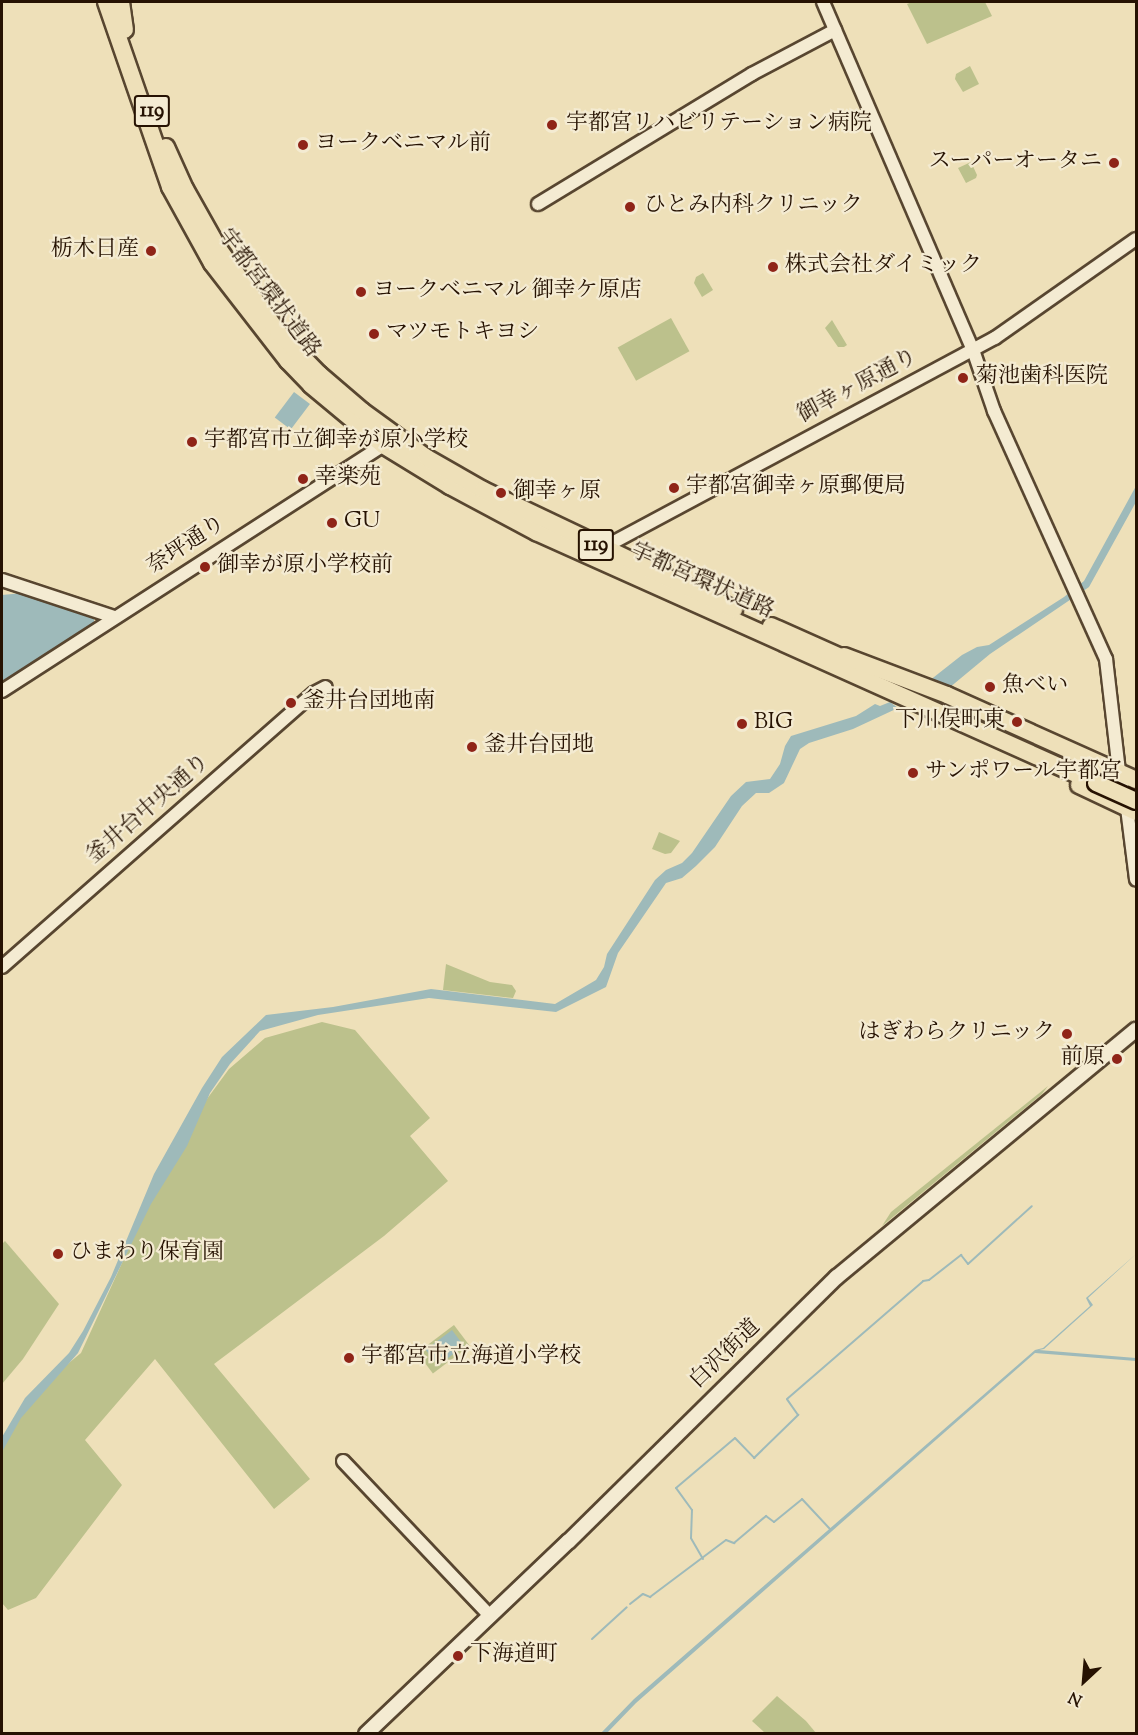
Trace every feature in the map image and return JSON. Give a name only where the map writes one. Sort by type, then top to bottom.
[{"type":"highway","name":"宇都宮環状道路","points":[[106,2],[170,187],[212,263],[288,361],[311,385],[484,504],[596,552],[1098,779],[1137,791]]},
{"type":"highway","name":"宇都宮環状道路","points":[[119,2],[126,30],[162,137],[185,189],[220,251],[291,347],[387,439]]},
{"type":"highway","name":"119","points":[[806,647],[947,695],[1137,780]]},
{"type":"highway","name":"119","points":[[806,647],[944,723],[1134,807]]},
{"type":"highway","name":"宇都宮環状道路","points":[[1098,779],[1134,807]]},
{"type":"main road","name":"白沢街道","points":[[366,1734],[837,1277],[1137,1030]]},
{"type":"street","points":[[823,2],[973,350],[998,422],[1106,659],[1119,772],[1134,807],[1137,879]]},
{"type":"street","points":[[538,204],[752,74],[835,30]]},
{"type":"street","name":"御幸ヶ原通り","points":[[596,552],[973,350],[1024,319],[1137,239]]},
{"type":"street","name":"奈坪通り","points":[[2,691],[387,439]]},
{"type":"street","points":[[2,580],[114,617]]},
{"type":"street","name":"釜井台中央通り","points":[[2,967],[314,693],[326,687]]},
{"type":"street","points":[[343,1461],[490,1616]]},
{"type":"green space","points":[[912,2],[985,2],[992,16],[927,44],[907,4]]},
{"type":"green space","points":[[970,66],[979,84],[963,92],[955,79],[956,74]]},
{"type":"green space","points":[[971,162],[977,175],[976,178],[966,183],[958,168]]},
{"type":"green space","points":[[703,273],[713,290],[702,297],[694,283],[696,277]]},
{"type":"green space","points":[[671,318],[689,351],[636,381],[618,348]]},
{"type":"green space","points":[[832,320],[847,345],[844,347],[838,347],[825,328]]},
{"type":"green space","points":[[659,832],[680,841],[671,853],[665,854],[652,849]]},
{"type":"green space","points":[[446,964],[490,982],[512,985],[516,991],[513,998],[443,990]]},
{"type":"green space","points":[[322,1022],[355,1030],[430,1118],[410,1136],[448,1181],[384,1236],[214,1364],[310,1479],[274,1509],[155,1359],[85,1440],[122,1485],[36,1598],[8,1610],[2,1603],[2,1443],[41,1386],[81,1353],[148,1206],[204,1103],[229,1069],[265,1038]]},
{"type":"green space","points":[[1048,1086],[1042,1094],[882,1226],[891,1212]]},
{"type":"green space","points":[[5,1241],[59,1304],[23,1359],[2,1384],[2,1244]]},
{"type":"green space","points":[[454,1325],[470,1346],[433,1373],[417,1353]]},
{"type":"green space","points":[[777,1696],[806,1721],[816,1733],[765,1733],[752,1721]]},
{"type":"water","points":[[294,392],[310,404],[291,430],[275,418]]},
{"type":"water","points":[[1136,486],[1136,502],[1089,587],[990,654],[949,688],[929,681],[962,655],[977,647],[989,645],[1064,597],[1084,581]]},
{"type":"water","points":[[23,593],[94,616],[94,624],[2,683],[2,595]]},
{"type":"water","points":[[890,702],[898,708],[853,729],[809,743],[800,749],[784,783],[769,793],[756,793],[742,806],[715,847],[682,878],[666,883],[618,953],[606,987],[556,1012],[429,998],[318,1015],[260,1031],[230,1064],[210,1093],[187,1146],[151,1204],[78,1353],[21,1418],[2,1452],[2,1437],[25,1398],[69,1353],[83,1331],[111,1277],[154,1174],[202,1088],[222,1057],[266,1015],[333,1007],[431,989],[555,1004],[596,980],[604,967],[607,954],[655,880],[666,870],[682,863],[692,853],[731,796],[746,782],[770,779],[780,764],[785,746],[791,736],[856,716],[875,704],[880,706]]},
{"type":"water","points":[[1136,1254],[1088,1298],[1093,1305],[1044,1349],[1039,1350],[1136,1358],[1136,1361],[1035,1353],[636,1703],[607,1733],[601,1733],[634,1699],[1035,1350],[1043,1348],[1090,1306],[1086,1298]]},
{"type":"water","points":[[452,1330],[464,1346],[438,1366],[426,1350]]},
{"type":"waterway","points":[[703,1559],[691,1538],[692,1510],[676,1488],[735,1438],[754,1458],[798,1415],[787,1399],[923,1281],[929,1280],[961,1255],[968,1264],[1032,1206]]},
{"type":"waterway","points":[[630,1604],[643,1594],[650,1597],[726,1540],[734,1543],[766,1516],[774,1522],[802,1499],[830,1529]]},
{"type":"waterway","points":[[592,1639],[627,1607]]},
{"type":"place","name":"宇都宮リハビリテーション病院","points":[[552,125]]},
{"type":"place","name":"ヨークベニマル前","points":[[303,145]]},
{"type":"place","name":"スーパーオータニ","points":[[1114,163]]},
{"type":"place","name":"ひとみ内科クリニック","points":[[630,207]]},
{"type":"place","name":"栃木日産","points":[[151,251]]},
{"type":"place","name":"株式会社ダイミック","points":[[773,267]]},
{"type":"place","name":"ヨークベニマル 御幸ケ原店","points":[[361,292]]},
{"type":"place","name":"マツモトキヨシ","points":[[374,334]]},
{"type":"place","name":"菊池歯科医院","points":[[963,378]]},
{"type":"place","name":"宇都宮市立御幸が原小学校","points":[[192,442]]},
{"type":"place","name":"幸楽苑","points":[[303,479]]},
{"type":"place","name":"宇都宮御幸ヶ原郵便局","points":[[674,488]]},
{"type":"place","name":"御幸ヶ原","points":[[501,493]]},
{"type":"place","name":"GU","points":[[332,523]]},
{"type":"place","name":"御幸が原小学校前","points":[[205,567]]},
{"type":"place","name":"魚べい","points":[[990,687]]},
{"type":"place","name":"釜井台団地南","points":[[291,703]]},
{"type":"place","name":"下川俣町東","points":[[1017,722]]},
{"type":"place","name":"BIG","points":[[742,724]]},
{"type":"place","name":"釜井台団地","points":[[472,747]]},
{"type":"place","name":"サンポワール宇都宮","points":[[913,773]]},
{"type":"place","name":"はぎわらクリニック","points":[[1067,1034]]},
{"type":"place","name":"前原","points":[[1117,1059]]},
{"type":"place","name":"ひまわり保育園","points":[[58,1254]]},
{"type":"place","name":"宇都宮市立海道小学校","points":[[349,1358]]},
{"type":"place","name":"下海道町","points":[[458,1656]]}]
